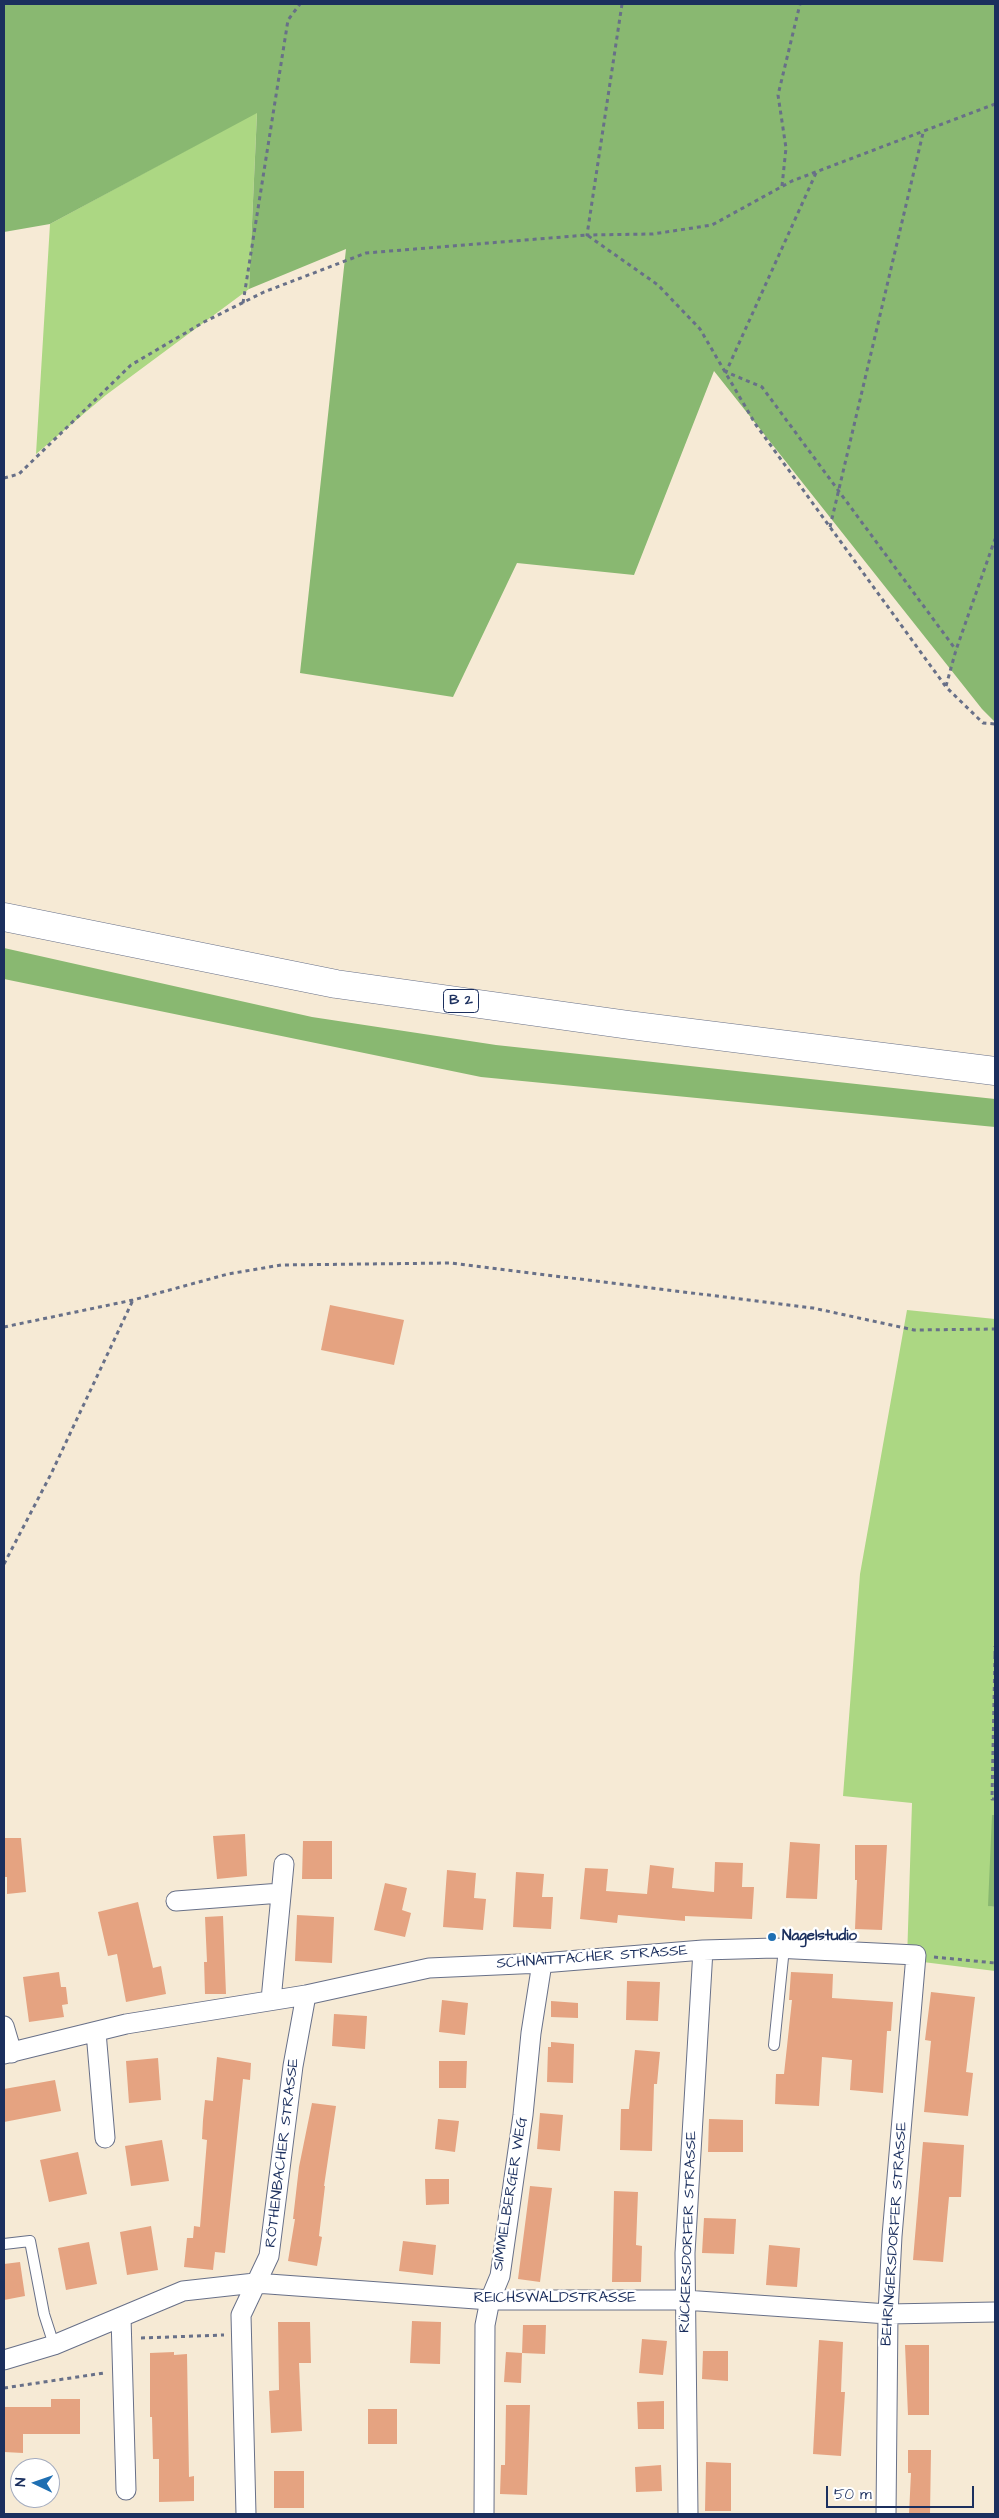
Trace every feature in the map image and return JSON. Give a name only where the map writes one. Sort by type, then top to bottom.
[{"type":"main road","name":"B 2","points":[[4,917],[336,984],[628,1025],[995,1071]]},
{"type":"street","points":[[271,2000],[284,1864]]},
{"type":"street","points":[[176,1901],[281,1893]]},
{"type":"street","name":"SCHNAITTACHER STRASSE","points":[[4,2026],[8,2054],[126,2024],[306,1995],[430,1968],[542,1963],[703,1950],[784,1948],[916,1955]]},
{"type":"street","name":"RÜCKERSDORFER STRASSE","points":[[688,2514],[684,2300],[686,2226],[703,1950]]},
{"type":"street","name":"BEHRINGERSDORFER STRASSE","points":[[886,2514],[888,2314],[892,2236],[916,1955]]},
{"type":"street","name":"SIMMELBERGER WEG","points":[[484,2514],[485,2325],[490,2300],[500,2276],[524,2115],[531,2033],[542,1963]]},
{"type":"street","name":"RÖTHENBACHER STRASSE","points":[[246,2514],[241,2315],[269,2256],[293,2066],[306,1995]]},
{"type":"street","points":[[96,2032],[106,2138]]},
{"type":"street","name":"REICHSWALDSTRASSE","points":[[4,2360],[54,2345],[184,2291],[255,2283],[490,2300],[684,2300],[888,2314],[995,2312]]},
{"type":"street","points":[[121,2317],[126,2490]]},
{"type":"lane","points":[[774,2045],[784,1948]]},
{"type":"lane","points":[[4,2244],[30,2241],[44,2314],[54,2345]]},
{"type":"path","points":[[243,303],[288,20],[300,4]]},
{"type":"path","points":[[587,236],[622,4]]},
{"type":"path","points":[[782,187],[786,148],[778,95],[800,4]]},
{"type":"path","points":[[4,478],[19,474],[131,365],[204,322],[264,292],[366,253],[587,236],[653,234],[712,225],[782,187],[816,172],[995,104]]},
{"type":"path","points":[[830,528],[923,132]]},
{"type":"path","points":[[726,372],[816,172]]},
{"type":"path","points":[[587,236],[658,285],[700,329],[756,425],[946,687],[983,723],[995,724]]},
{"type":"path","points":[[726,372],[762,387],[956,650]]},
{"type":"path","points":[[946,687],[956,650],[995,539]]},
{"type":"path","points":[[4,1327],[133,1300],[228,1274],[280,1265],[450,1263],[813,1308],[914,1330],[995,1329]]},
{"type":"path","points":[[4,1564],[51,1474],[133,1300]]},
{"type":"path","points":[[995,1646],[992,1799],[995,1799]]},
{"type":"path","points":[[916,1955],[995,1963]]},
{"type":"path","points":[[122,2339],[241,2334]]},
{"type":"path","points":[[4,2388],[123,2370]]},
{"type":"green space","points":[[4,4],[995,4],[995,722],[982,709],[714,371],[634,575],[517,563],[453,697],[300,673],[346,249],[249,289],[257,113],[50,224],[4,232]]},
{"type":"green space","points":[[257,112],[249,289],[106,395],[36,454],[50,224]]},
{"type":"green space","points":[[4,948],[312,1017],[496,1045],[995,1099],[995,1127],[481,1077],[4,979]]},
{"type":"green space","points":[[907,1310],[995,1319],[995,1815],[993,1815],[989,1906],[995,1907],[995,1971],[907,1960],[912,1803],[843,1796],[860,1574]]},
{"type":"green space","points":[[992,1815],[995,1815],[995,1907],[988,1906]]},
{"type":"building","points":[[330,1305],[404,1320],[394,1365],[321,1350]]},
{"type":"building","points":[[245,1834],[247,1876],[217,1879],[213,1836]]},
{"type":"building","points":[[4,1838],[21,1838],[26,1892],[7,1894],[7,1877],[4,1877]]},
{"type":"building","points":[[303,1841],[332,1841],[332,1879],[302,1879]]},
{"type":"building","points":[[790,1842],[820,1844],[817,1899],[786,1898]]},
{"type":"building","points":[[855,1845],[887,1845],[882,1930],[855,1929],[857,1880],[855,1880]]},
{"type":"building","points":[[715,1862],[743,1863],[742,1887],[754,1887],[752,1919],[685,1916],[685,1921],[618,1915],[617,1923],[580,1919],[585,1868],[608,1869],[606,1891],[647,1894],[650,1865],[674,1868],[672,1888],[714,1892]]},
{"type":"building","points":[[447,1870],[476,1873],[474,1898],[486,1899],[483,1930],[443,1927]]},
{"type":"building","points":[[516,1872],[544,1874],[542,1897],[553,1897],[551,1929],[513,1927]]},
{"type":"building","points":[[385,1883],[407,1888],[402,1910],[411,1913],[405,1937],[374,1930]]},
{"type":"building","points":[[138,1902],[153,1968],[161,1966],[166,1994],[126,2002],[117,1954],[108,1956],[98,1912]]},
{"type":"building","points":[[297,1915],[334,1917],[332,1963],[295,1961]]},
{"type":"building","points":[[223,1916],[226,1994],[205,1994],[204,1962],[207,1962],[205,1917]]},
{"type":"building","points":[[59,1972],[61,1987],[66,1987],[68,2004],[62,2005],[64,2017],[29,2022],[23,1977]]},
{"type":"building","points":[[791,1972],[833,1974],[832,1998],[893,2002],[891,2031],[887,2031],[883,2093],[850,2090],[852,2060],[822,2057],[819,2106],[775,2104],[776,2074],[784,2074],[792,2000],[789,2000]]},
{"type":"building","points":[[627,1981],[660,1982],[658,2021],[626,2020]]},
{"type":"building","points":[[931,1992],[975,1997],[966,2072],[973,2073],[968,2116],[924,2112],[931,2041],[925,2040]]},
{"type":"building","points":[[442,2000],[468,2003],[465,2035],[439,2032]]},
{"type":"building","points":[[551,2001],[578,2003],[578,2018],[551,2017]]},
{"type":"building","points":[[334,2014],[367,2016],[365,2049],[332,2046]]},
{"type":"building","points":[[551,2042],[574,2044],[573,2083],[547,2082],[548,2047],[551,2047]]},
{"type":"building","points":[[635,2050],[660,2052],[657,2084],[654,2084],[652,2151],[620,2150],[621,2109],[629,2109]]},
{"type":"building","points":[[217,2057],[251,2063],[250,2080],[243,2079],[225,2253],[215,2252],[213,2270],[184,2267],[187,2238],[193,2238],[194,2226],[200,2227],[207,2140],[202,2139],[205,2100],[213,2101]]},
{"type":"building","points":[[158,2058],[161,2100],[129,2103],[126,2061]]},
{"type":"building","points":[[439,2061],[467,2061],[466,2088],[439,2088]]},
{"type":"building","points":[[55,2080],[61,2111],[4,2122],[4,2089]]},
{"type":"building","points":[[312,2103],[336,2106],[324,2186],[319,2236],[322,2237],[317,2266],[288,2261],[295,2219],[293,2219],[299,2167]]},
{"type":"building","points":[[540,2113],[563,2115],[560,2151],[537,2149]]},
{"type":"building","points":[[438,2119],[459,2121],[455,2152],[435,2149]]},
{"type":"building","points":[[709,2119],[743,2120],[743,2152],[708,2152]]},
{"type":"building","points":[[162,2140],[169,2181],[131,2186],[125,2146]]},
{"type":"building","points":[[923,2142],[964,2145],[961,2197],[949,2197],[943,2262],[913,2260]]},
{"type":"building","points":[[78,2152],[87,2194],[49,2202],[40,2160]]},
{"type":"building","points":[[425,2179],[449,2179],[449,2204],[426,2205]]},
{"type":"building","points":[[530,2186],[552,2188],[540,2282],[518,2279]]},
{"type":"building","points":[[614,2191],[638,2192],[636,2245],[642,2246],[641,2282],[612,2282]]},
{"type":"building","points":[[704,2218],[736,2219],[734,2254],[702,2253]]},
{"type":"building","points":[[151,2226],[158,2270],[127,2275],[120,2232]]},
{"type":"building","points":[[403,2241],[436,2245],[433,2275],[399,2271]]},
{"type":"building","points":[[89,2242],[97,2284],[66,2290],[58,2248]]},
{"type":"building","points":[[769,2245],[800,2248],[797,2287],[766,2285]]},
{"type":"building","points":[[20,2262],[25,2296],[4,2300],[4,2264]]},
{"type":"building","points":[[412,2321],[441,2322],[440,2364],[410,2363]]},
{"type":"building","points":[[278,2322],[310,2322],[311,2363],[299,2363],[302,2431],[271,2433],[269,2391],[279,2390]]},
{"type":"building","points":[[523,2325],[546,2325],[545,2354],[522,2353]]},
{"type":"building","points":[[642,2339],[667,2341],[663,2375],[639,2373]]},
{"type":"building","points":[[819,2340],[843,2342],[841,2392],[845,2392],[841,2456],[813,2454]]},
{"type":"building","points":[[905,2345],[929,2345],[929,2415],[908,2415]]},
{"type":"building","points":[[703,2351],[728,2351],[728,2381],[702,2379]]},
{"type":"building","points":[[174,2352],[174,2355],[187,2354],[189,2477],[194,2476],[194,2501],[159,2502],[159,2459],[153,2459],[152,2417],[150,2417],[150,2353]]},
{"type":"building","points":[[506,2352],[522,2353],[521,2383],[504,2382]]},
{"type":"building","points":[[51,2399],[80,2399],[80,2434],[23,2434],[23,2453],[4,2452],[4,2407],[51,2407]]},
{"type":"building","points":[[664,2401],[664,2429],[638,2429],[637,2402]]},
{"type":"building","points":[[506,2405],[530,2405],[527,2495],[500,2494],[501,2465],[505,2465]]},
{"type":"building","points":[[368,2409],[397,2409],[397,2444],[368,2444]]},
{"type":"building","points":[[908,2450],[931,2450],[930,2514],[909,2514],[911,2473],[908,2473]]},
{"type":"building","points":[[706,2462],[731,2463],[731,2511],[705,2511]]},
{"type":"building","points":[[661,2465],[662,2491],[636,2492],[635,2467]]},
{"type":"building","points":[[274,2471],[304,2471],[304,2508],[274,2508]]},
{"type":"place","name":"Nagelstudio","points":[[772,1937]]}]
